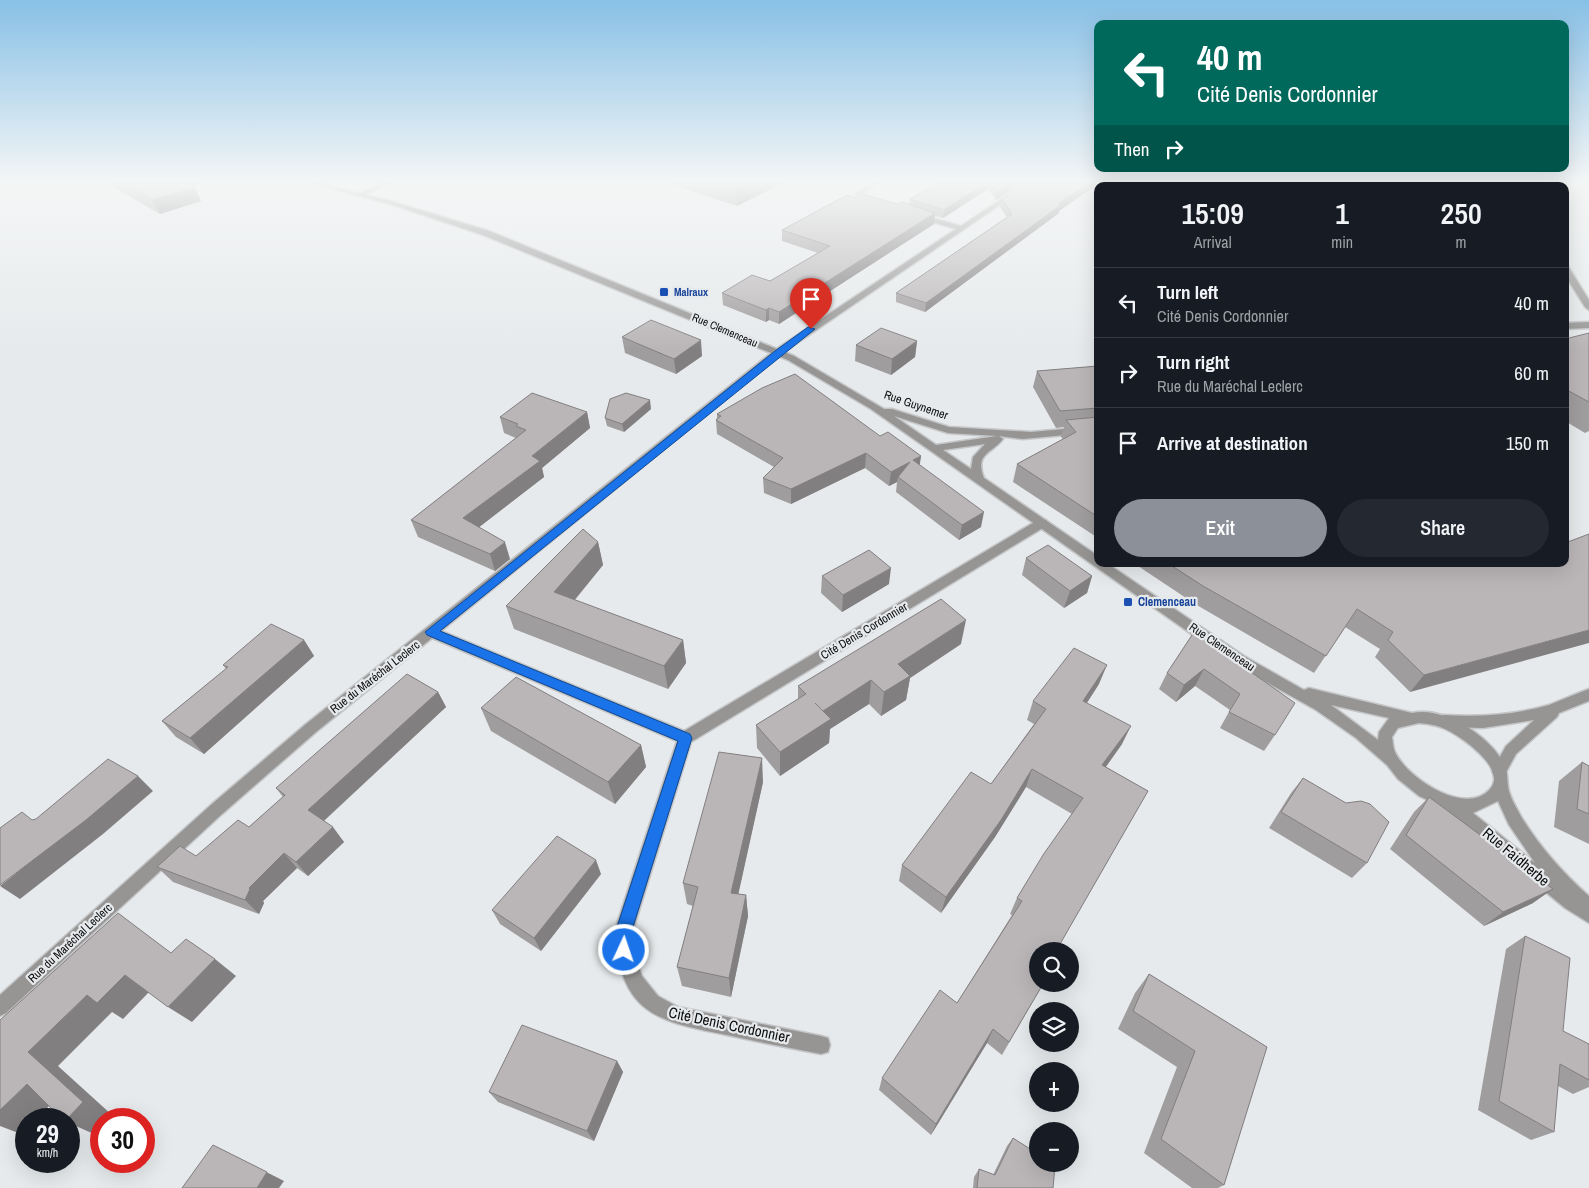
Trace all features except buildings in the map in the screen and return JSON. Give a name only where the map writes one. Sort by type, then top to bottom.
[{"type":"street","name":"Rue Clemenceau","points":[[501,238],[778,352],[811,368],[862,399],[1094,559]]},
{"type":"street","name":"Rue du Maréchal Leclerc","points":[[0,1007],[265,766],[778,352],[946,238]]},
{"type":"street","points":[[1569,274],[1589,307]]},
{"type":"street","points":[[1569,326],[1589,325]]},
{"type":"street","name":"Rue Guynemer","points":[[862,399],[917,422],[963,432],[1030,435]]},
{"type":"street","name":"Rue Guynemer","points":[[932,447],[1030,435],[1094,430]]},
{"type":"street","name":"Rue Guynemer","points":[[932,447],[940,437],[963,432]]},
{"type":"street","name":"Rue Guynemer","points":[[979,479],[975,466],[978,456],[987,446],[1001,439]]},
{"type":"street","name":"Cité Denis Cordonnier","points":[[821,1045],[677,1016],[660,1010],[640,991],[630,974],[624,950],[624,930],[685,738],[1042,523]]},
{"type":"street","name":"Rue Clemenceau","points":[[1105,567],[1239,660],[1297,691],[1356,730],[1389,759]]},
{"type":"street","points":[[431,632],[685,738]]},
{"type":"street","name":"Rue Clemenceau","points":[[1297,691],[1359,707],[1412,717]]},
{"type":"street","points":[[1556,710],[1522,738],[1504,759],[1499,771],[1500,788],[1491,799],[1480,804],[1458,804],[1442,800],[1411,783],[1389,759],[1384,742],[1386,732],[1395,721],[1412,717],[1441,721],[1502,722],[1556,710],[1589,695]]},
{"type":"street","points":[[1441,721],[1464,732],[1478,742],[1488,753],[1499,771]]},
{"type":"street","name":"Rue Faidherbe","points":[[1500,788],[1512,817],[1541,857],[1589,907]]},
{"type":"street","name":"Rue Faidherbe","points":[[1442,800],[1500,842],[1554,889],[1589,915]]},
{"type":"place","name":"Malraux","points":[[664,292]]},
{"type":"place","name":"Clemenceau","points":[[1128,602]]},
{"type":"route","points":[[624,950],[624,930],[685,738],[452,643],[431,632],[778,352],[811,329]]}]
